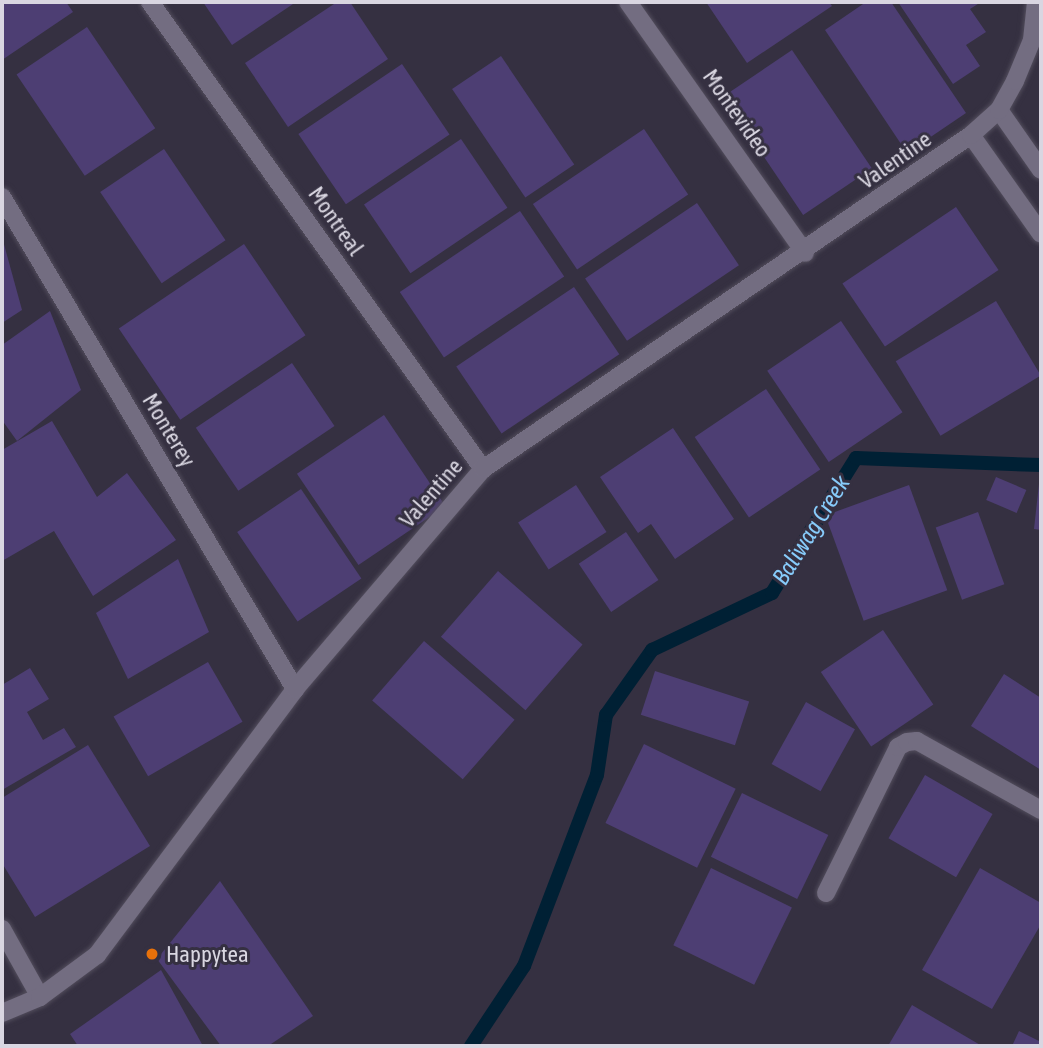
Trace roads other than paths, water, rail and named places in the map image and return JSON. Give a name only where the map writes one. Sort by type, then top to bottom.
[{"type":"street","name":"Montreal","points":[[150,2],[483,469]]},
{"type":"street","name":"Montevideo","points":[[628,2],[805,253]]},
{"type":"street","points":[[1036,2],[1032,40],[999,110],[1041,170]]},
{"type":"street","name":"Valentine","points":[[2,1013],[40,997],[97,956],[295,689],[483,469],[805,253],[971,135],[999,110]]},
{"type":"street","points":[[971,135],[1041,234]]},
{"type":"street","name":"Monterey","points":[[2,197],[295,689]]},
{"type":"street","points":[[826,893],[898,747],[907,742],[917,741],[1041,810]]},
{"type":"street","points":[[2,929],[40,997]]},
{"type":"waterway","name":"Baliwag Creek","points":[[471,1046],[524,966],[597,775],[606,715],[652,650],[772,593],[856,458],[1041,465]]},
{"type":"place","name":"Happytea","points":[[152,954]]}]
